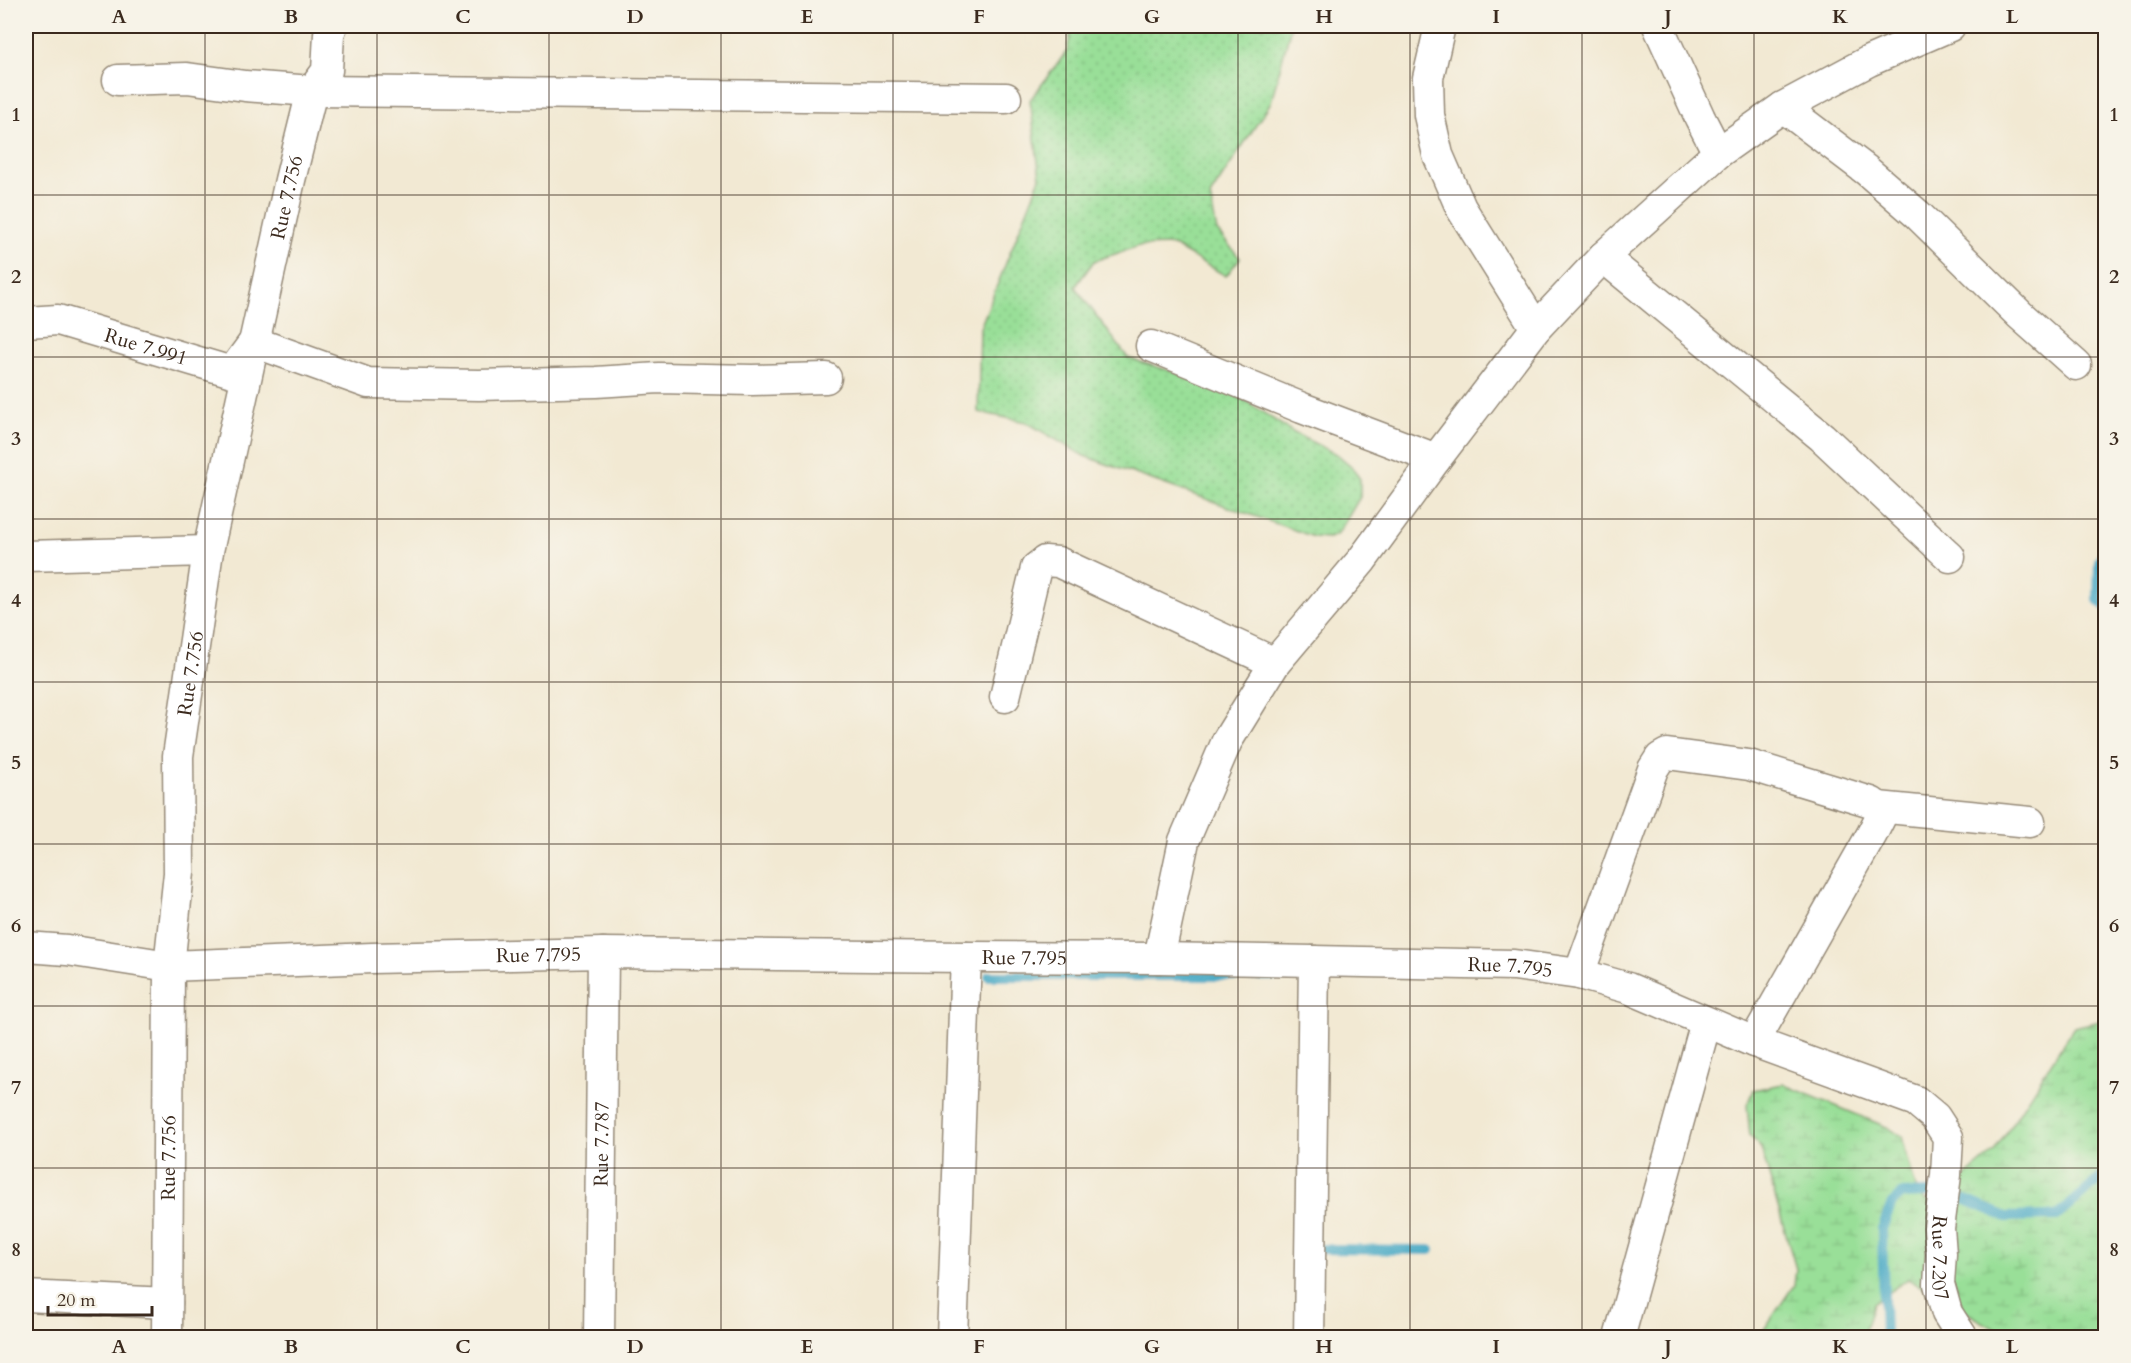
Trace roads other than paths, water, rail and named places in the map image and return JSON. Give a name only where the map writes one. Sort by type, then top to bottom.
[{"type":"street","name":"Rue 7.756","points":[[167,1338],[169,966],[179,873],[178,756],[208,551],[312,90],[327,71],[329,34],[332,26]]},
{"type":"street","points":[[1440,26],[1428,78],[1429,115],[1438,155],[1461,208],[1536,328]]},
{"type":"street","points":[[1658,26],[1718,153]]},
{"type":"street","points":[[1159,958],[1184,841],[1227,741],[1275,663],[1362,560],[1536,328],[1603,257],[1718,153],[1783,107],[1869,61],[1950,26]]},
{"type":"street","points":[[118,80],[187,78],[245,86],[312,90],[1006,98]]},
{"type":"street","points":[[1783,107],[1866,170],[1917,214],[2020,315],[2076,365]]},
{"type":"street","points":[[1603,257],[1822,437],[1950,557]]},
{"type":"street","name":"Rue 7.991","points":[[26,322],[58,320],[232,372],[254,342]]},
{"type":"street","points":[[254,342],[368,383],[479,385],[659,378],[752,380],[826,378]]},
{"type":"street","points":[[1150,346],[1302,408],[1436,459]]},
{"type":"street","points":[[26,556],[208,551]]},
{"type":"street","points":[[1005,697],[1036,568],[1045,561],[1058,562],[1275,663]]},
{"type":"street","points":[[1579,974],[1653,769],[1660,758],[1667,754],[1749,765],[1871,802],[1878,807],[2030,822]]},
{"type":"street","points":[[1754,1042],[1872,834],[1881,816],[1878,807]]},
{"type":"street","name":"Rue 7.795","points":[[26,947],[67,950],[169,966],[372,958],[603,953],[1159,958],[1514,965],[1579,974],[1628,988],[1754,1042],[1916,1101],[1935,1117],[1948,1137],[1944,1189]]},
{"type":"street","name":"Rue 7.787","points":[[599,1338],[603,953]]},
{"type":"street","points":[[952,1338],[966,957]]},
{"type":"street","points":[[1309,1338],[1314,961]]},
{"type":"street","points":[[1619,1338],[1706,1022]]},
{"type":"street","name":"Rue 7.207","points":[[1944,1189],[1939,1228],[1941,1325],[1963,1338]]},
{"type":"street","points":[[26,1296],[167,1303]]},
{"type":"waterway","points":[[2106,546],[2099,562],[2098,600],[2106,607]]},
{"type":"waterway","points":[[989,976],[1297,976]]},
{"type":"waterway","points":[[1885,1338],[1882,1229],[1892,1203],[1903,1194],[1947,1192],[2006,1217],[2057,1216],[2103,1176],[2106,1169]]},
{"type":"waterway","points":[[1314,1249],[1430,1250]]}]
